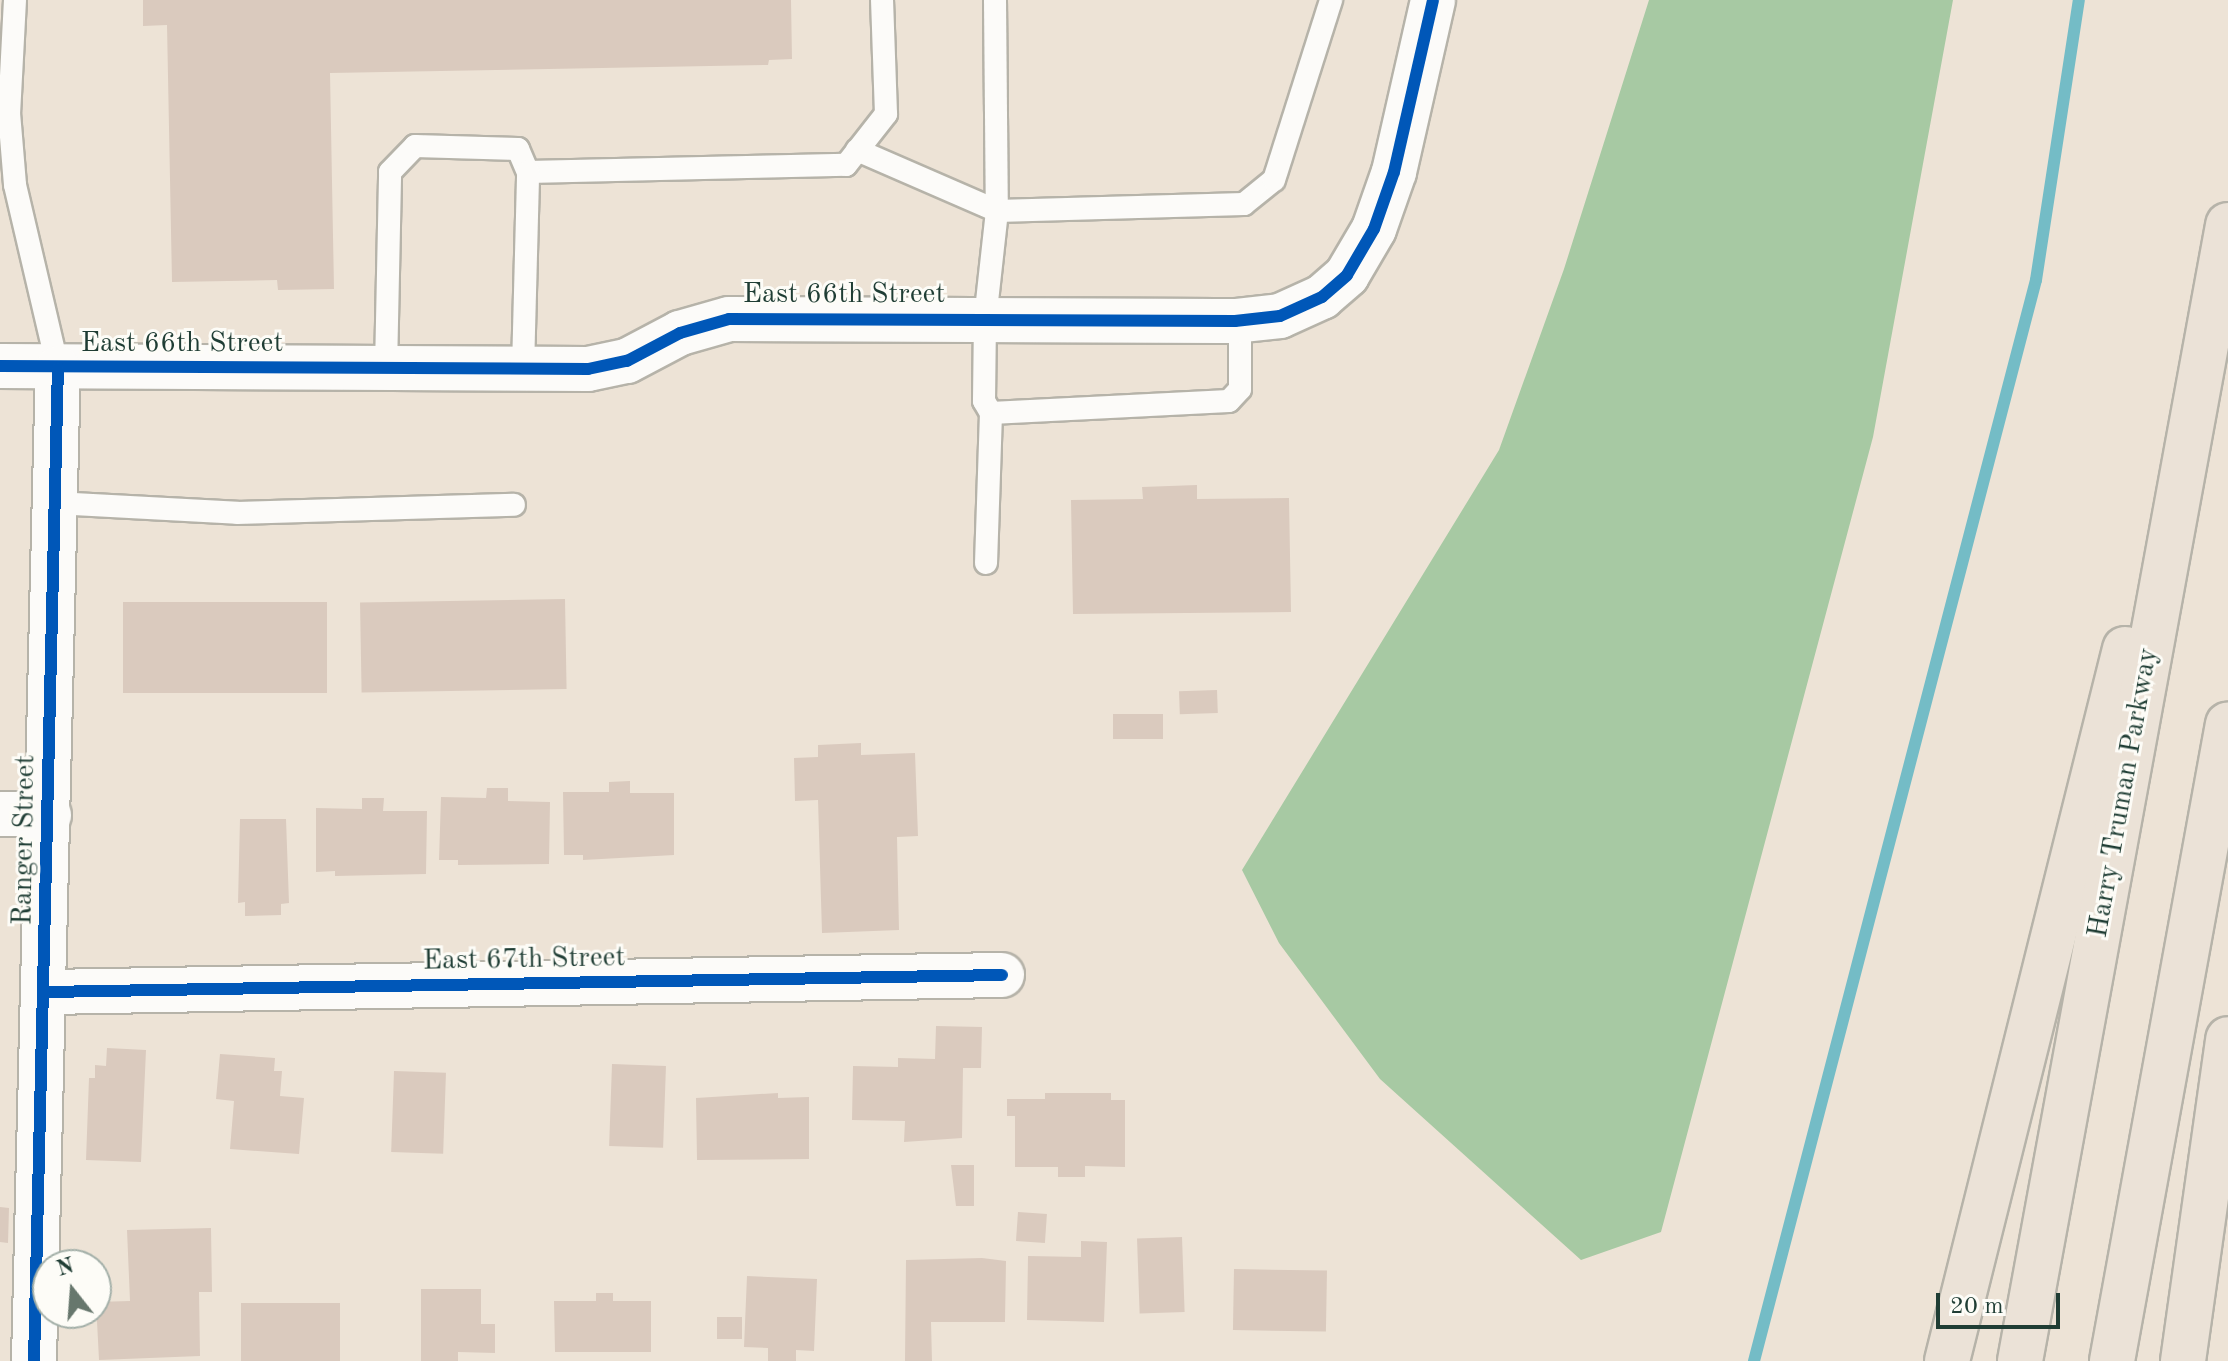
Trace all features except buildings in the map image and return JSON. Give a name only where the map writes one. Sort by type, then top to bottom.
[{"type":"highway","name":"Harry Truman Parkway","points":[[2020,1361],[2228,225]]},
{"type":"highway","points":[[1947,1361],[2097,747],[2198,388]]},
{"type":"highway","points":[[2112,1361],[2228,724]]},
{"type":"highway","points":[[2183,1361],[2228,1039]]},
{"type":"street","name":"East 66th Street","points":[[0,366],[588,369],[627,361],[680,333],[729,319],[1240,320],[1294,311],[1322,297],[1354,263],[1374,229],[1394,172],[1433,0]]},
{"type":"street","name":"Ranger Street","points":[[34,1361],[18,1287],[47,992],[58,368]]},
{"type":"street","points":[[0,814],[49,815]]},
{"type":"street","name":"East 67th Street","points":[[47,992],[1002,975]]},
{"type":"lane","points":[[15,0],[9,113],[15,185],[58,368]]},
{"type":"lane","points":[[528,172],[846,165],[886,114],[882,0]]},
{"type":"lane","points":[[986,563],[991,413],[984,401],[985,319],[997,211],[995,0]]},
{"type":"lane","points":[[857,150],[997,211],[1244,204],[1274,180],[1331,0]]},
{"type":"lane","points":[[386,369],[390,172],[415,146],[518,149],[528,172],[523,369]]},
{"type":"lane","points":[[991,413],[1229,401],[1240,389],[1240,320]]},
{"type":"lane","points":[[55,503],[237,513],[514,505]]},
{"type":"green space","points":[[1649,0],[1953,0],[1873,437],[1661,1232],[1581,1260],[1380,1079],[1279,943],[1242,870],[1499,450],[1564,269]]},
{"type":"waterway","points":[[1754,1361],[2036,280],[2079,0]]},
{"type":"cycle path","points":[[0,366],[588,369],[627,361],[680,333],[729,319],[1235,321],[1280,316],[1322,297],[1347,275],[1374,229],[1394,172],[1433,0]]},
{"type":"cycle path","points":[[34,1361],[58,368]]},
{"type":"cycle path","points":[[47,992],[1002,975]]}]
